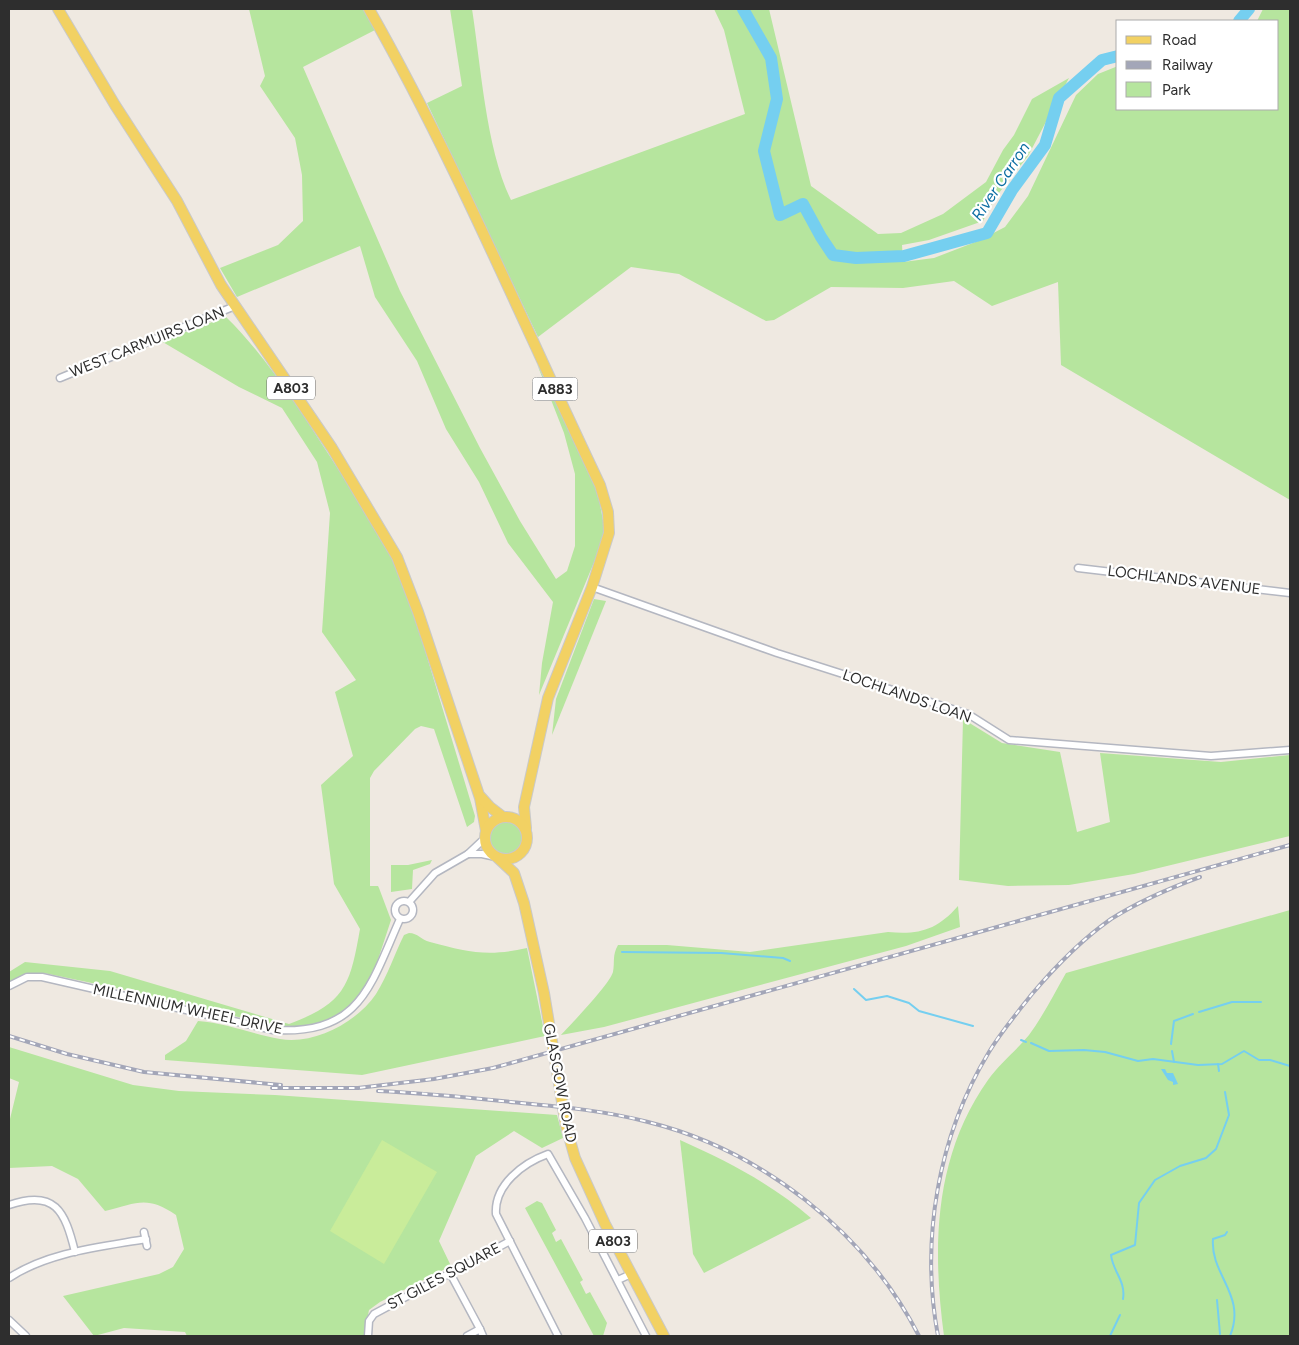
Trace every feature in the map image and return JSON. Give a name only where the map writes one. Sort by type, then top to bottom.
[{"type":"main road","name":"A803","points":[[58,9],[115,105],[177,200],[202,251],[235,306],[332,448],[397,557],[418,612],[456,732],[477,789],[486,835]]},
{"type":"main road","name":"A883","points":[[369,9],[433,129],[600,485],[608,512],[609,533],[592,587],[548,698],[529,788]]},
{"type":"main road","points":[[529,788],[524,812],[527,844],[520,855],[510,860],[497,858],[488,849],[486,835],[492,822],[505,817],[520,804],[529,788]]},
{"type":"main road","name":"A803","points":[[477,789],[486,803],[505,817]]},
{"type":"main road","points":[[505,817],[516,819],[526,828]]},
{"type":"main road","name":"A803","points":[[518,883],[517,868],[520,855]]},
{"type":"main road","name":"A803","points":[[497,858],[511,868],[518,883]]},
{"type":"main road","name":"GLASGOW ROAD","points":[[518,883],[544,993],[570,1142],[592,1198],[664,1336]]},
{"type":"street","name":"WEST CARMUIRS LOAN","points":[[60,378],[235,306]]},
{"type":"street","name":"LOCHLANDS AVENUE","points":[[1078,568],[1290,593]]},
{"type":"street","name":"LOCHLANDS LOAN","points":[[592,587],[777,653],[968,714],[1009,740],[1211,756],[1290,750]]},
{"type":"street","points":[[409,902],[435,873],[468,854],[486,835]]},
{"type":"street","points":[[468,854],[482,854],[497,858]]},
{"type":"street","points":[[401,901],[409,902],[413,907],[412,916],[407,919],[400,919],[396,915],[395,907],[401,901]]},
{"type":"street","name":"MILLENNIUM WHEEL DRIVE","points":[[9,986],[27,977],[42,977],[273,1030],[304,1030],[330,1022],[344,1015],[366,994],[374,981],[400,919]]},
{"type":"street","name":"GLASGOW ROAD","points":[[510,1241],[496,1214],[495,1206],[505,1182],[548,1154],[585,1218],[646,1336]]},
{"type":"street","points":[[9,1205],[32,1198],[52,1205],[64,1217],[75,1252]]},
{"type":"street","points":[[9,1278],[26,1269],[75,1252],[146,1239]]},
{"type":"street","points":[[510,1241],[558,1336]]},
{"type":"street","name":"ST GILES SQUARE","points":[[368,1336],[369,1321],[374,1314],[510,1241]]},
{"type":"street","points":[[450,1272],[483,1336]]},
{"type":"street","points":[[618,1280],[631,1274]]},
{"type":"street","points":[[9,1320],[26,1336]]},
{"type":"street","points":[[467,1336],[480,1329]]},
{"type":"green space","points":[[249,9],[363,9],[375,30],[303,67],[400,291],[480,448],[520,521],[556,579],[567,571],[575,546],[575,474],[564,433],[537,364],[597,488],[604,526],[602,543],[539,695],[542,663],[553,602],[508,543],[479,482],[446,429],[417,361],[375,297],[360,246],[237,297],[220,268],[278,245],[303,221],[302,175],[295,138],[260,86],[265,76]]},
{"type":"green space","points":[[450,9],[472,9],[490,132],[496,157],[511,200],[745,114],[724,30],[714,9],[769,9],[811,186],[878,234],[901,233],[943,214],[986,182],[1003,150],[1014,135],[1032,99],[1069,78],[1028,156],[995,198],[983,221],[929,240],[902,245],[903,262],[934,258],[978,241],[1005,227],[1028,196],[1076,95],[1098,74],[1116,67],[1116,110],[1279,110],[1279,20],[1258,20],[1263,9],[1290,9],[1290,500],[1061,365],[1058,282],[992,306],[954,281],[903,288],[831,287],[774,320],[766,321],[679,274],[631,267],[538,337],[427,103],[462,86]]},
{"type":"green space","points":[[226,317],[269,366],[295,402],[363,507],[392,558],[408,594],[475,816],[474,822],[467,827],[434,729],[421,726],[415,729],[374,771],[370,778],[370,886],[378,886],[391,920],[370,984],[346,1010],[331,1019],[301,1027],[284,1028],[130,991],[44,973],[25,974],[9,982],[9,972],[25,962],[110,971],[289,1024],[308,1016],[333,1000],[342,990],[353,965],[360,929],[334,884],[321,785],[353,756],[335,692],[356,680],[322,632],[330,513],[317,462],[282,408],[239,387],[161,341]]},
{"type":"green space","points":[[594,599],[606,601],[552,735],[556,699]]},
{"type":"green space","points":[[963,719],[1002,743],[1060,752],[1077,832],[1110,822],[1100,753],[1221,762],[1290,755],[1290,836],[1134,874],[1069,885],[1008,886],[959,880]]},
{"type":"green space","points":[[506,822],[512,823],[517,827],[521,832],[521,844],[517,849],[512,853],[506,854],[500,853],[495,849],[491,844],[490,838],[491,832],[495,827],[500,823]]},
{"type":"green space","points":[[432,860],[430,864],[413,870],[412,889],[391,892],[391,865],[408,865]]},
{"type":"green space","points":[[958,906],[960,927],[906,946],[604,1027],[561,1035],[605,986],[613,972],[614,955],[618,945],[667,945],[750,952],[888,932],[909,933],[935,926]]},
{"type":"green space","points":[[1290,910],[1290,1336],[944,1336],[940,1303],[938,1236],[941,1203],[947,1171],[957,1140],[970,1109],[988,1080],[1029,1035],[1044,1013],[1066,973]]},
{"type":"green space","points":[[409,933],[430,942],[478,952],[489,953],[527,948],[545,1036],[362,1075],[165,1060],[165,1055],[186,1041],[198,1021],[219,1024],[280,1039],[293,1040],[321,1035],[334,1029],[358,1014],[376,994],[404,935]]},
{"type":"green space","points":[[9,1047],[133,1085],[179,1091],[275,1095],[557,1115],[563,1138],[542,1148],[514,1131],[476,1156],[439,1241],[451,1266],[380,1302],[369,1310],[364,1336],[187,1336],[185,1332],[124,1328],[94,1336],[63,1296],[159,1274],[173,1267],[184,1249],[176,1215],[157,1205],[142,1202],[105,1211],[78,1179],[52,1166],[9,1168],[9,1123],[19,1082],[9,1078]]},
{"type":"green space","points":[[382,1140],[437,1172],[384,1264],[330,1231]]},
{"type":"green space","points":[[680,1140],[749,1174],[781,1194],[811,1218],[704,1273],[693,1254]]},
{"type":"green space","points":[[537,1201],[542,1203],[556,1230],[552,1233],[556,1242],[561,1239],[583,1280],[580,1282],[586,1294],[590,1292],[607,1323],[603,1336],[594,1336],[525,1208]]},
{"type":"water","points":[[1161,1069],[1165,1069],[1167,1073],[1173,1073],[1178,1084],[1173,1085],[1173,1082],[1168,1080]]},
{"type":"waterway","name":"River Carron","points":[[743,9],[771,58],[777,99],[764,151],[780,215],[803,204],[833,255],[856,258],[904,256],[987,233],[1012,190],[1045,145],[1059,98],[1102,60],[1116,56]]},
{"type":"waterway","name":"River Carron","points":[[1240,20],[1249,9]]},
{"type":"waterway","points":[[622,952],[721,953],[783,958],[790,961]]},
{"type":"waterway","points":[[854,989],[866,1000],[887,996],[909,1003],[919,1011],[973,1026]]},
{"type":"waterway","points":[[1199,1012],[1232,1002],[1261,1002]]},
{"type":"waterway","points":[[1171,1044],[1174,1021],[1193,1014]]},
{"type":"waterway","points":[[1021,1040],[1026,1042]]},
{"type":"waterway","points":[[1031,1043],[1049,1051],[1084,1050],[1105,1052],[1138,1061],[1153,1059],[1198,1065],[1222,1064],[1244,1051],[1259,1060],[1270,1060],[1290,1066]]},
{"type":"waterway","points":[[1172,1051],[1174,1062]]},
{"type":"waterway","points":[[1218,1064],[1219,1071]]},
{"type":"waterway","points":[[1123,1299],[1123,1287],[1111,1255],[1135,1245],[1139,1203],[1155,1180],[1180,1166],[1206,1158],[1216,1149],[1229,1115],[1225,1092]]},
{"type":"waterway","points":[[1227,1232],[1225,1235],[1213,1239],[1217,1264],[1234,1309],[1234,1322],[1230,1336]]},
{"type":"waterway","points":[[1217,1300],[1220,1334]]},
{"type":"waterway","points":[[1110,1336],[1120,1315]]},
{"type":"railway","points":[[272,1088],[358,1088],[434,1079],[493,1068],[1290,845]]},
{"type":"railway","points":[[938,1336],[933,1300],[931,1263],[933,1226],[938,1190],[946,1153],[957,1118],[971,1084],[989,1052],[1032,994],[1059,964],[1089,936],[1111,919],[1132,907],[1200,877]]},
{"type":"railway","points":[[9,1036],[67,1054],[144,1072],[281,1085]]},
{"type":"railway","points":[[378,1091],[553,1106],[616,1115],[648,1122],[690,1135],[731,1153],[769,1175],[806,1200],[840,1230],[870,1263],[897,1298],[919,1336]]}]
